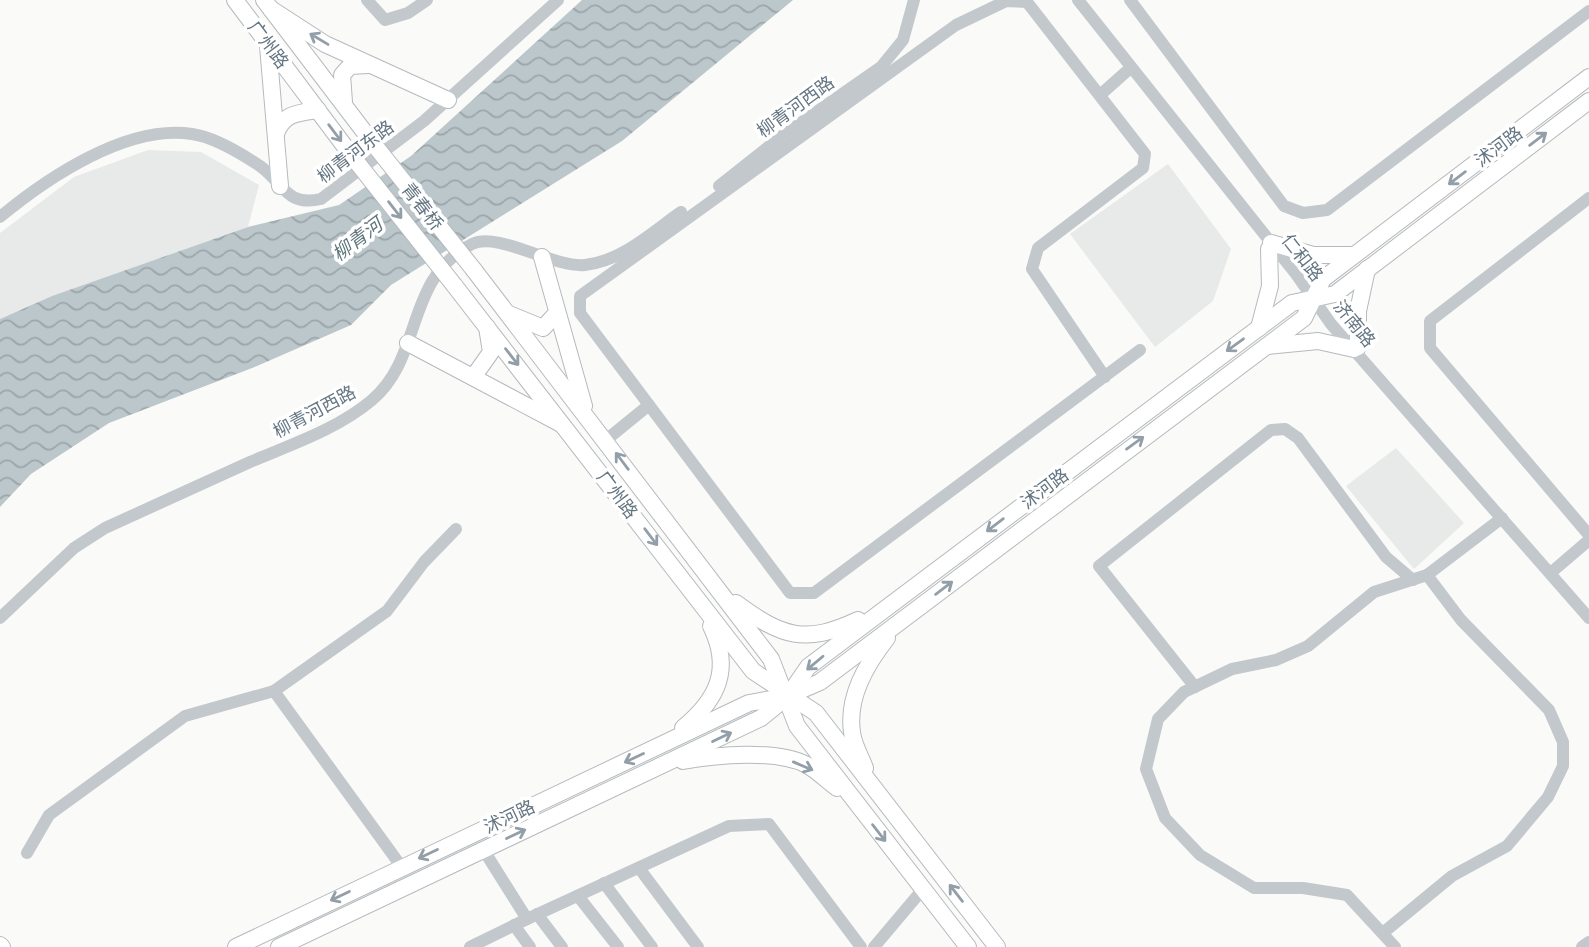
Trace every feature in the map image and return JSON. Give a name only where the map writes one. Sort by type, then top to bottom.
[{"type":"main road","name":"广州路","points":[[235,0],[352,156]]},
{"type":"main road","name":"广州路","points":[[268,5],[372,142]]},
{"type":"main road","points":[[268,5],[325,44],[448,100]]},
{"type":"main road","points":[[267,42],[280,186]]},
{"type":"main road","points":[[345,107],[342,75],[350,66],[368,65]]},
{"type":"main road","name":"沭河路","points":[[236,947],[401,866],[749,703],[788,696],[820,682],[1304,318],[1324,279],[1589,77]]},
{"type":"main road","name":"沭河路","points":[[279,947],[761,718],[788,696],[808,667],[1292,303],[1335,294],[1589,101]]},
{"type":"main road","points":[[276,135],[280,122],[293,114],[318,110]]},
{"type":"main road","name":"青春桥","points":[[372,142],[474,270]]},
{"type":"main road","name":"青春桥","points":[[352,156],[454,285]]},
{"type":"main road","points":[[1259,328],[1270,286],[1270,246],[1313,255],[1354,255]]},
{"type":"main road","points":[[542,257],[587,415]]},
{"type":"main road","name":"广州路","points":[[474,270],[771,659],[788,696],[797,726],[968,947]]},
{"type":"main road","points":[[1267,346],[1318,341],[1356,348],[1357,311],[1367,270]]},
{"type":"main road","name":"广州路","points":[[454,285],[569,429],[753,671],[816,713],[998,947]]},
{"type":"main road","points":[[508,314],[543,328],[556,313]]},
{"type":"main road","points":[[474,376],[491,352],[486,325]]},
{"type":"main road","points":[[408,342],[569,429]]},
{"type":"main road","points":[[721,591],[764,624],[795,636],[830,634],[889,606]]},
{"type":"main road","points":[[663,745],[705,710],[721,680],[718,639],[698,598]]},
{"type":"main road","points":[[873,787],[852,734],[852,702],[869,660],[904,618]]},
{"type":"main road","points":[[664,765],[720,755],[806,764],[857,804]]},
{"type":"street","points":[[367,0],[385,19],[408,13],[427,0]]},
{"type":"street","name":"柳青河东路","points":[[0,217],[34,189],[66,171],[113,147],[154,135],[193,134],[222,145],[261,167],[294,199],[306,202],[321,199],[448,100],[558,0]]},
{"type":"street","name":"柳青河西路","points":[[0,618],[74,548],[105,528],[353,414],[390,382],[408,342],[420,300],[433,277],[454,255],[476,242],[513,246],[542,257],[584,265],[622,254],[881,67],[903,40],[914,0]]},
{"type":"street","name":"仁和路","points":[[1071,0],[1270,246]]},
{"type":"street","name":"仁和路","points":[[1078,0],[1270,246],[1291,278],[1314,299]]},
{"type":"street","points":[[1130,0],[1284,206],[1303,213],[1327,210],[1589,11]]},
{"type":"street","points":[[1105,377],[1031,269],[1038,247],[1143,168],[1145,154],[1027,2],[1006,1],[956,25],[580,296],[580,313],[790,593],[814,593],[1105,377],[1140,350]]},
{"type":"street","points":[[1100,95],[1127,71]]},
{"type":"street","points":[[1554,570],[1589,538],[1430,348],[1430,321],[1589,198]]},
{"type":"street","name":"济南路","points":[[1314,299],[1589,618]]},
{"type":"street","name":"济南路","points":[[1356,348],[1589,610]]},
{"type":"street","points":[[606,440],[649,405]]},
{"type":"street","points":[[1195,687],[1100,566],[1271,430],[1285,429],[1298,438],[1386,557],[1413,580]]},
{"type":"street","points":[[1395,947],[1347,895],[1303,888],[1254,888],[1200,855],[1166,818],[1146,769],[1158,719],[1184,692],[1232,669],[1276,660],[1308,646],[1374,592],[1427,575],[1502,518]]},
{"type":"street","points":[[27,853],[49,815],[185,716],[274,691],[387,611],[424,562],[456,528]]},
{"type":"street","points":[[1384,932],[1452,876],[1507,846],[1548,797],[1563,766],[1563,742],[1549,710],[1461,620],[1427,575]]},
{"type":"street","points":[[274,691],[401,866]]},
{"type":"street","points":[[470,947],[729,826],[769,824],[860,947]]},
{"type":"street","points":[[483,849],[532,917],[562,947]]},
{"type":"street","points":[[639,868],[698,947]]},
{"type":"street","points":[[604,883],[652,947]]},
{"type":"street","points":[[874,947],[923,889]]},
{"type":"street","points":[[578,896],[618,947]]},
{"type":"street","points":[[514,925],[530,947]]},
{"type":"street","points":[[1582,947],[1589,942]]},
{"type":"shaded area","points":[[148,150],[201,152],[259,185],[248,227],[52,296],[0,319],[0,233],[74,177]]},
{"type":"shaded area","points":[[1168,164],[1231,249],[1213,301],[1155,347],[1070,234]]},
{"type":"shaded area","points":[[1396,448],[1464,523],[1414,569],[1346,486]]},
{"type":"water","name":"柳青河","points":[[582,0],[793,0],[622,141],[391,285],[351,325],[257,366],[109,423],[31,474],[0,507],[0,319],[52,296],[248,227],[339,205],[411,156]]}]
